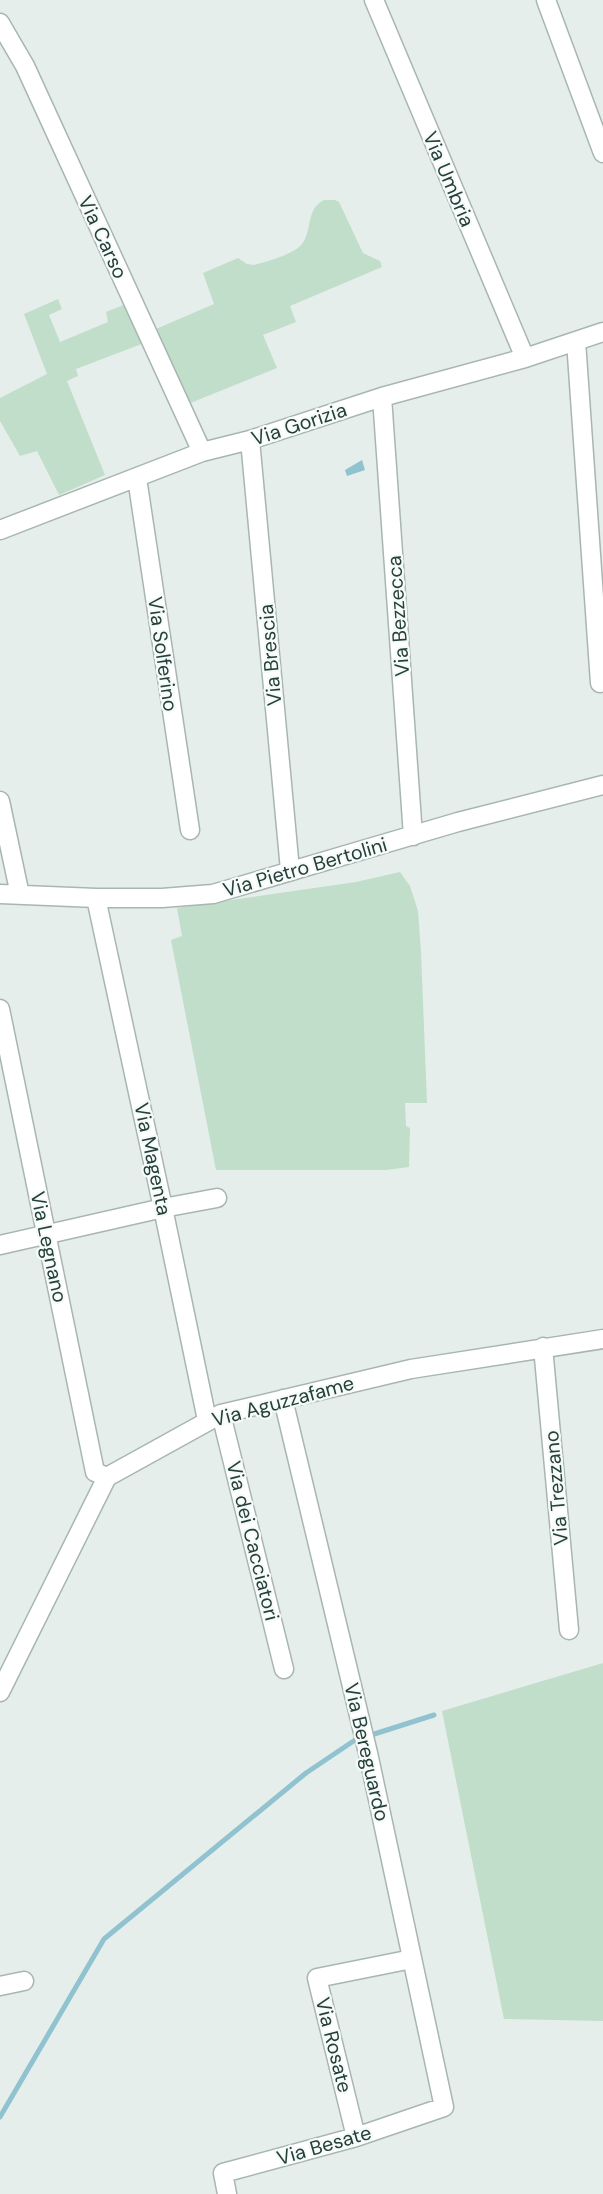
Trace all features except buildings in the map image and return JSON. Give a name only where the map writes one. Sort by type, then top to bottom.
[{"type":"street","name":"Via Umbria","points":[[374,0],[525,358]]},
{"type":"street","points":[[546,0],[603,153]]},
{"type":"street","name":"Via Carso","points":[[0,23],[25,66],[202,452]]},
{"type":"street","name":"Via Gorizia","points":[[2,525],[137,478],[202,452],[250,440],[382,397],[525,358],[603,332]]},
{"type":"street","points":[[576,341],[600,682]]},
{"type":"street","name":"Via Bezzecca","points":[[382,397],[413,836]]},
{"type":"street","name":"Via Brescia","points":[[250,440],[290,870]]},
{"type":"street","name":"Via Solferino","points":[[137,478],[190,830]]},
{"type":"street","name":"Via Pietro Bertolini","points":[[0,894],[162,898],[213,894],[458,822],[603,785]]},
{"type":"street","points":[[0,801],[20,895]]},
{"type":"street","name":"Via Magenta","points":[[96,898],[164,1208],[214,1417]]},
{"type":"street","name":"Via Legnano","points":[[0,1009],[95,1472],[107,1477]]},
{"type":"street","points":[[0,1245],[217,1198]]},
{"type":"street","name":"Via Aguzzafame","points":[[107,1477],[214,1417],[411,1368],[603,1339]]},
{"type":"street","name":"Via Trezzano","points":[[543,1347],[569,1630]]},
{"type":"street","name":"Via Bereguardo","points":[[283,1399],[368,1753],[444,2107]]},
{"type":"street","name":"Via dei Cacciatori","points":[[214,1417],[284,1669]]},
{"type":"street","points":[[0,1692],[107,1477]]},
{"type":"street","name":"Via Rosate","points":[[356,2137],[317,1978],[412,1959]]},
{"type":"street","points":[[0,1986],[24,1981]]},
{"type":"street","name":"Via Besate","points":[[227,2194],[223,2173],[356,2137],[444,2107]]},
{"type":"green space","points":[[324,200],[339,202],[363,253],[380,261],[382,267],[290,306],[296,322],[263,335],[277,368],[188,404],[156,329],[214,304],[203,273],[238,258],[247,264],[254,265],[283,256],[298,248],[306,237],[314,210]]},
{"type":"green space","points":[[58,299],[62,309],[49,315],[60,342],[108,322],[106,312],[126,304],[144,343],[76,369],[78,376],[67,381],[105,475],[59,495],[37,451],[20,456],[0,421],[0,398],[47,374],[24,314]]},
{"type":"green space","points":[[400,872],[410,886],[418,911],[427,1103],[405,1103],[406,1126],[410,1128],[409,1167],[386,1170],[216,1170],[171,940],[182,936],[177,908],[356,882]]},
{"type":"green space","points":[[603,1663],[603,2021],[504,2019],[442,1711]]},
{"type":"water","points":[[362,460],[365,470],[347,476],[345,470]]},
{"type":"waterway","points":[[368,1736],[434,1715]]},
{"type":"waterway","points":[[0,2117],[104,1939],[306,1773],[358,1738]]}]
